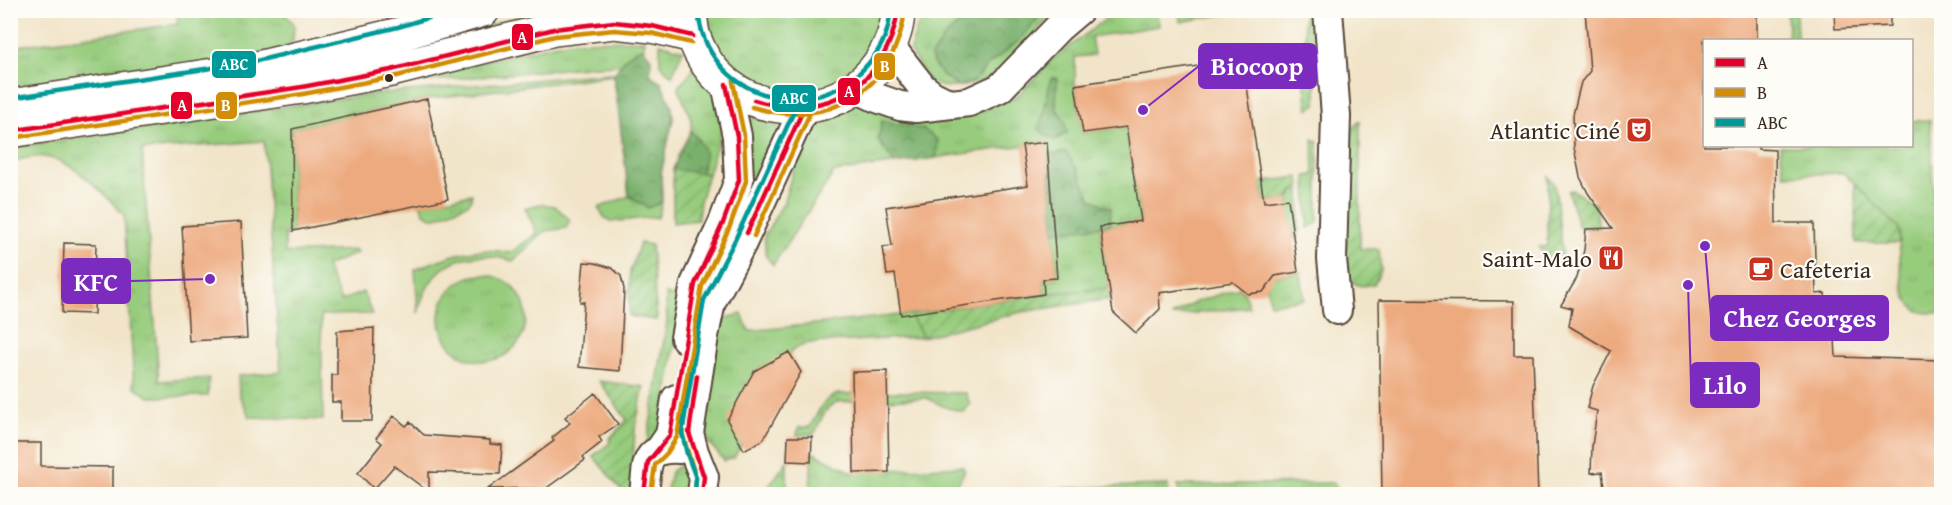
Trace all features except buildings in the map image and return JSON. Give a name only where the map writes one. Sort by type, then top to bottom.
[{"type":"main road","points":[[10,106],[253,69],[336,50],[483,10]]},
{"type":"main road","points":[[10,131],[302,87],[391,70],[554,29],[614,22],[652,26],[691,23],[699,49],[711,68],[726,84],[750,99],[776,107],[804,108],[831,102],[856,88],[876,69],[890,46],[898,20],[898,10]]},
{"type":"main road","points":[[155,109],[176,93],[333,67],[336,50]]},
{"type":"street","points":[[856,88],[900,106],[916,108],[969,102],[1000,88],[1059,27],[1079,10]]},
{"type":"street","points":[[1328,10],[1336,125],[1332,259],[1337,310]]},
{"type":"street","points":[[890,46],[922,87],[932,96],[950,104]]},
{"type":"street","points":[[644,495],[648,462],[652,454],[661,448],[670,435],[695,284],[723,223],[739,180],[737,136],[726,84]]},
{"type":"street","points":[[702,495],[705,477],[694,452],[689,432],[711,302],[742,243],[804,108]]},
{"type":"street","points":[[661,448],[694,452]]},
{"type":"green space","points":[[706,10],[887,11],[877,47],[835,85],[807,93],[779,92],[752,82],[729,63],[713,39]]},
{"type":"green space","points":[[1179,10],[1241,11],[1180,22]]},
{"type":"green space","points":[[278,11],[285,14],[294,24],[293,42],[276,54],[11,94],[11,47],[178,24],[177,13]]},
{"type":"green space","points":[[536,11],[562,11],[562,14],[467,41],[462,33]]},
{"type":"green space","points":[[922,11],[1056,11],[1016,56],[995,75],[965,86],[944,87],[928,79],[910,51]]},
{"type":"green space","points":[[985,11],[1044,11],[1020,40],[987,66],[975,80],[959,87],[938,71],[931,57],[954,28]]},
{"type":"green space","points":[[1116,11],[1157,11],[1159,26],[1091,37],[1094,55],[1075,57],[1075,85],[1083,133],[1126,127],[1141,221],[1100,227],[1109,288],[1044,294],[1043,279],[1057,278],[1047,142],[834,172],[773,265],[766,256],[764,236],[783,204],[798,155],[810,130],[834,114],[858,103],[985,110],[1017,96],[1052,60]]},
{"type":"green space","points":[[1304,11],[1316,11],[1316,104],[1308,109],[1302,65],[1313,58],[1313,53],[1305,51]]},
{"type":"green space","points":[[1787,11],[1796,11],[1797,39],[1788,39]]},
{"type":"green space","points":[[645,40],[640,64],[377,86],[570,41]]},
{"type":"green space","points":[[660,43],[683,50],[672,76],[660,64]]},
{"type":"green space","points":[[643,48],[651,58],[650,75],[661,82],[672,107],[673,119],[661,173],[662,202],[648,208],[629,196],[614,75],[630,54]]},
{"type":"green space","points":[[697,65],[711,88],[724,121],[708,174],[673,169],[691,130],[691,119],[678,87]]},
{"type":"green space","points":[[621,72],[650,75],[616,92],[613,75],[427,99],[292,129],[293,231],[285,233],[285,253],[356,250],[357,253],[326,266],[341,301],[363,292],[372,314],[321,315],[323,420],[250,417],[239,395],[238,376],[281,372],[264,141],[142,150],[159,381],[209,378],[208,396],[149,397],[134,386],[124,215],[88,179],[66,164],[55,159],[40,157],[11,162],[10,148],[364,95]]},
{"type":"green space","points":[[1051,78],[1057,78],[1056,108],[1064,119],[1067,133],[1055,140],[1038,128]]},
{"type":"green space","points":[[661,82],[672,107],[673,119],[661,173],[662,202],[658,218],[611,222],[598,208],[629,196],[618,104]]},
{"type":"green space","points":[[754,118],[773,123],[781,130],[757,195],[743,190],[748,122]]},
{"type":"green space","points":[[1930,120],[1941,313],[1920,311],[1909,302],[1902,282],[1899,228],[1844,173],[1784,175],[1780,147],[1913,147],[1913,121]]},
{"type":"green space","points":[[882,121],[923,129],[938,140],[936,158],[895,164],[878,140]]},
{"type":"green space","points":[[1360,121],[1360,249],[1379,249],[1381,270],[1374,284],[1367,286],[1357,285],[1351,279],[1345,262],[1347,140],[1351,129]]},
{"type":"green space","points":[[691,131],[703,147],[705,157],[699,177],[673,172],[678,156]]},
{"type":"green space","points":[[1313,139],[1318,141],[1318,222],[1308,228],[1306,176],[1314,175]]},
{"type":"green space","points":[[1066,152],[1078,170],[1091,199],[1111,208],[1110,225],[1054,232],[1048,155]]},
{"type":"green space","points":[[673,169],[708,174],[700,201],[698,220],[673,223]]},
{"type":"green space","points":[[1299,177],[1300,187],[1293,191],[1288,199],[1264,202],[1261,182]]},
{"type":"green space","points":[[1548,177],[1554,183],[1556,193],[1563,260],[1559,262],[1548,260],[1539,247],[1547,246]]},
{"type":"green space","points":[[1855,184],[1899,228],[1900,243],[1856,243]]},
{"type":"green space","points":[[1300,187],[1299,236],[1294,239],[1289,203],[1294,191]]},
{"type":"green space","points":[[1572,190],[1596,205],[1599,229],[1579,228],[1568,191]]},
{"type":"green space","points":[[472,194],[468,204],[437,217],[424,213],[420,204]]},
{"type":"green space","points":[[540,204],[555,206],[570,220],[566,228],[545,231],[513,261],[480,256],[452,263],[441,270],[431,281],[418,313],[415,270],[461,253],[485,250],[510,253],[537,233],[525,208]]},
{"type":"green space","points":[[640,243],[651,245],[657,320],[629,316],[630,272]]},
{"type":"green space","points":[[1301,272],[1304,299],[1270,304],[1267,287],[1270,277]]},
{"type":"green space","points":[[483,275],[507,282],[519,294],[526,318],[519,342],[507,354],[483,361],[459,354],[447,342],[440,318],[447,294],[459,282]]},
{"type":"green space","points":[[1109,288],[1110,299],[1021,312],[923,337],[910,314],[1044,294]]},
{"type":"green space","points":[[1239,288],[1244,292],[1249,307],[1171,316],[1196,302]]},
{"type":"green space","points":[[666,294],[682,298],[661,432],[646,449],[667,321]]},
{"type":"green space","points":[[742,314],[749,331],[910,314],[923,337],[808,343],[792,350],[734,458],[724,461],[707,440],[702,409],[718,320]]},
{"type":"green space","points":[[599,381],[644,387],[635,428],[631,494],[624,494],[593,456],[610,443],[609,439],[627,420]]},
{"type":"green space","points":[[898,392],[966,393],[970,404],[964,412],[945,407],[927,398],[838,402],[826,411],[814,434],[797,435],[799,427],[810,427],[821,407],[833,396]]},
{"type":"green space","points":[[812,452],[852,472],[962,466],[965,471],[952,494],[810,494]]},
{"type":"green space","points":[[787,461],[787,494],[770,494],[767,489]]},
{"type":"green space","points":[[678,466],[688,466],[694,494],[666,494],[671,472]]},
{"type":"green space","points":[[1332,483],[1336,485],[1331,493],[1327,494],[1179,494],[1178,485]]},
{"type":"green space","points":[[1168,485],[1168,494],[1054,494],[1051,488]]},
{"type":"transit line","name":"ABC","points":[[10,98],[252,62],[398,27],[454,10]]},
{"type":"transit line","name":"ABC","points":[[698,10],[705,40],[720,64],[740,83],[765,94],[791,99],[819,96],[845,84],[868,64],[884,39],[890,10]]},
{"type":"transit line","name":"A","points":[[754,100],[780,106],[805,106],[828,101],[849,92],[867,78],[881,59],[892,37],[898,10]]},
{"type":"transit line","name":"B","points":[[752,107],[780,113],[807,113],[831,108],[853,98],[872,83],[887,63],[898,39],[905,11]]},
{"type":"transit line","name":"A","points":[[10,131],[302,87],[391,70],[554,29],[614,22],[652,26],[693,36]]},
{"type":"transit line","name":"B","points":[[11,138],[303,94],[393,77],[555,36],[614,30],[651,33],[691,43]]},
{"type":"transit line","name":"B","points":[[651,494],[655,465],[667,453],[677,437],[702,286],[730,226],[746,181],[744,135],[733,82]]},
{"type":"transit line","name":"A","points":[[644,494],[648,462],[670,435],[695,284],[723,223],[739,180],[737,136],[726,84]]},
{"type":"transit line","name":"ABC","points":[[695,493],[696,478],[682,433],[704,300],[735,240],[797,105]]},
{"type":"transit line","name":"A","points":[[747,233],[804,108]]},
{"type":"transit line","name":"B","points":[[754,236],[811,111]]},
{"type":"transit line","name":"B","points":[[690,375],[682,433],[696,478],[695,493]]},
{"type":"transit line","name":"A","points":[[697,376],[689,433],[704,477],[702,494]]},
{"type":"place","name":"Biocoop","points":[[1143,110]]},
{"type":"place","name":"Atlantic Ciné","points":[[1639,130]]},
{"type":"place","name":"Chez Georges","points":[[1705,246]]},
{"type":"place","name":"Saint-Malo","points":[[1611,258]]},
{"type":"place","name":"Cafeteria","points":[[1761,269]]},
{"type":"place","name":"KFC","points":[[210,279]]},
{"type":"place","name":"Lilo","points":[[1688,285]]}]
